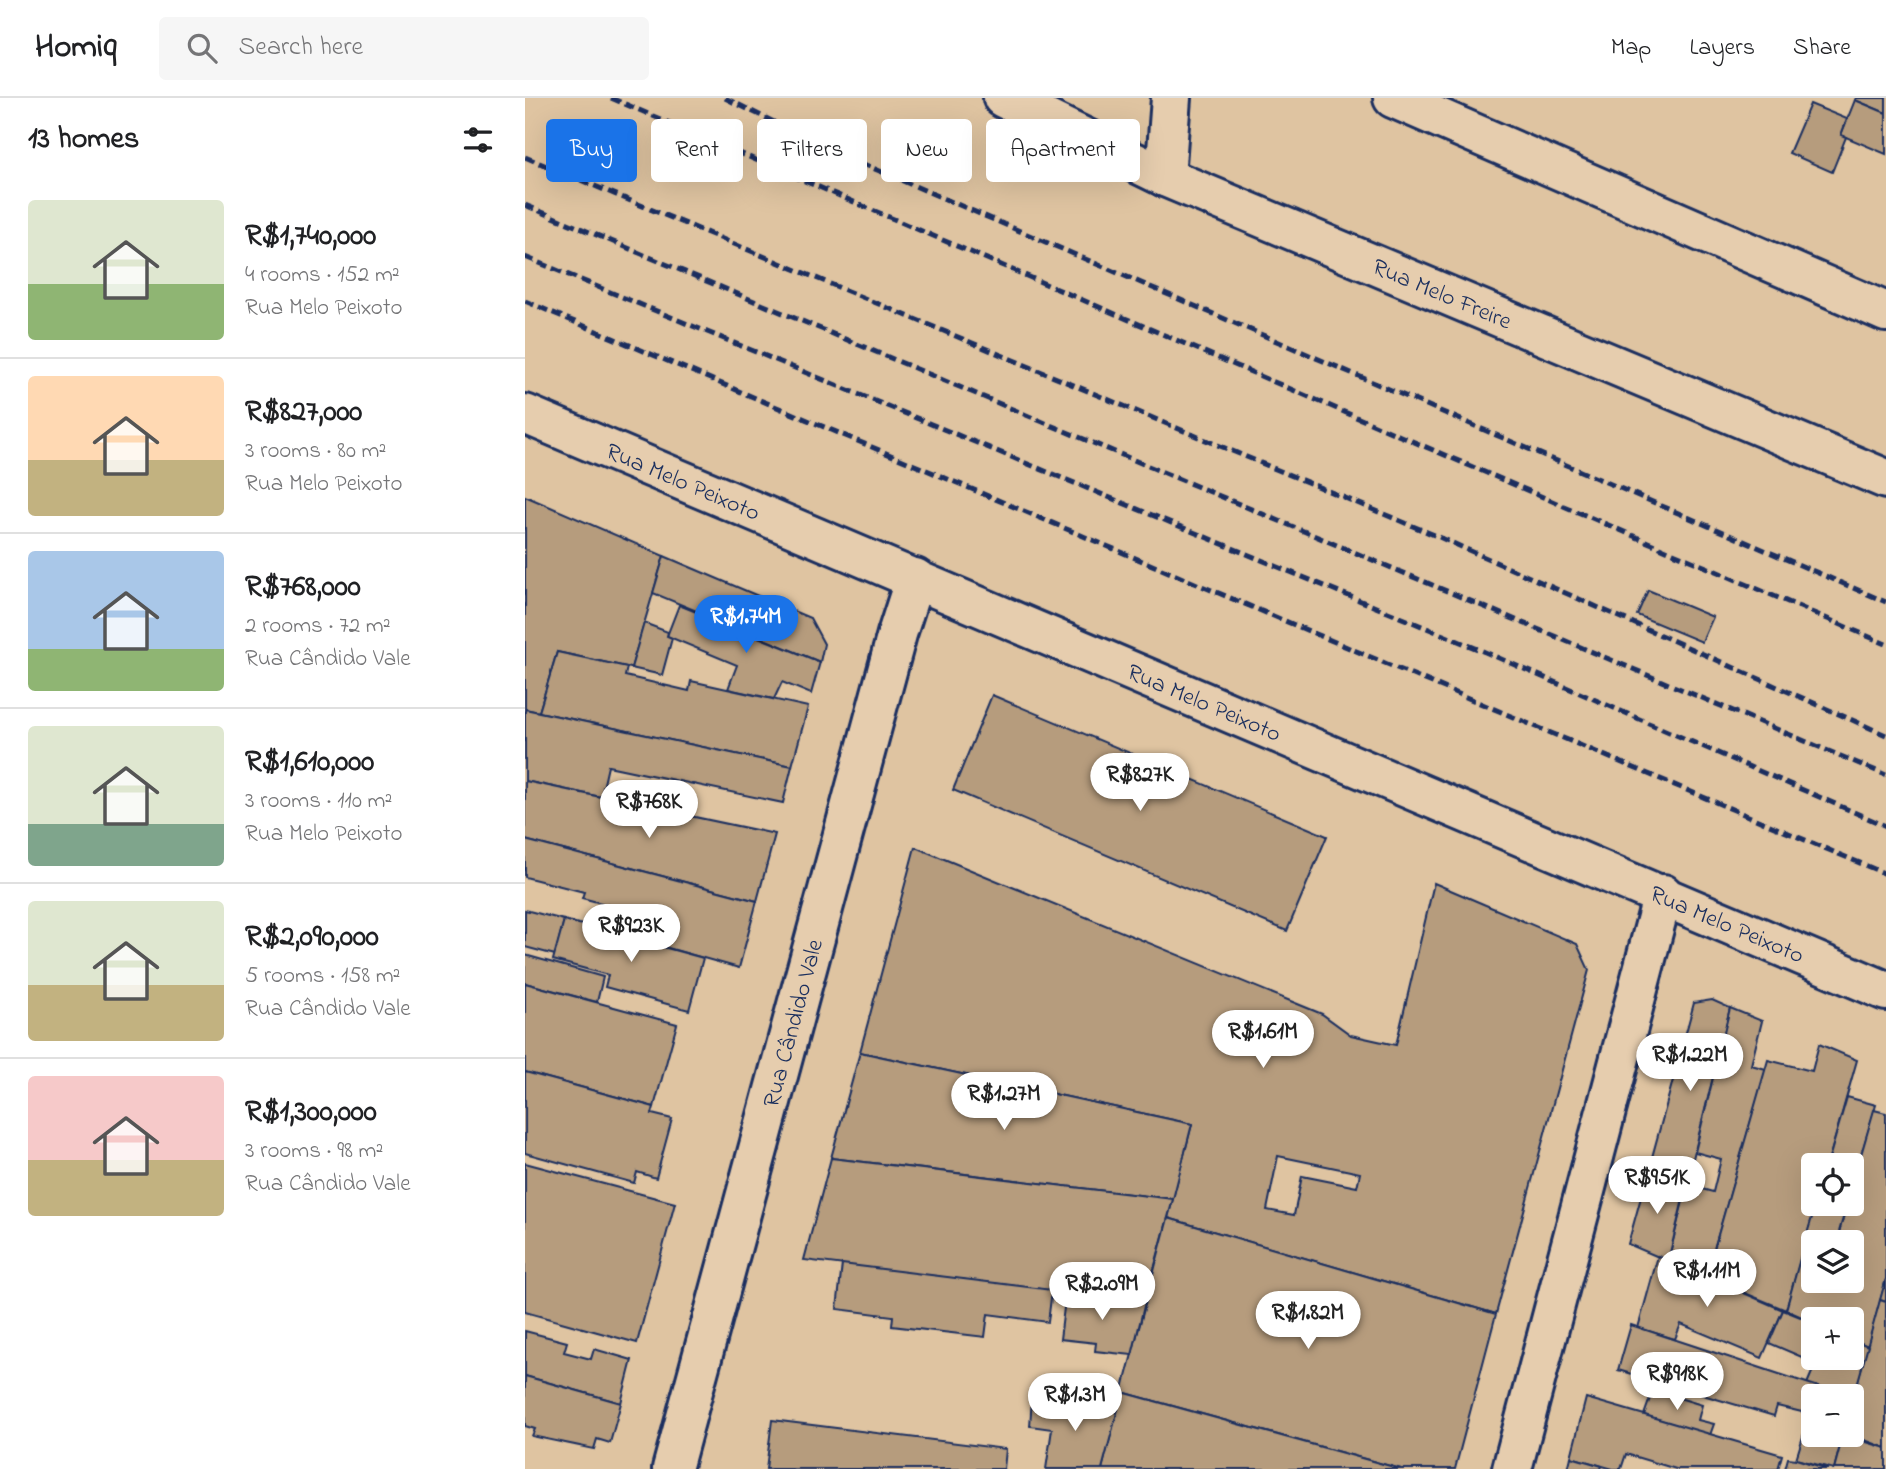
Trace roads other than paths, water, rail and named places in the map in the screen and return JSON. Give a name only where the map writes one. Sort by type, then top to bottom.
[{"type":"main road","name":"Rua Melo Freire","points":[[1003,98],[1165,177],[1886,480]]},
{"type":"main road","points":[[1165,177],[1171,98]]},
{"type":"main road","points":[[1393,98],[1886,312]]},
{"type":"main road","name":"Rua Melo Peixoto","points":[[525,414],[1886,990]]},
{"type":"main road","name":"Rua Cândido Vale","points":[[672,1469],[897,634],[915,578]]},
{"type":"main road","points":[[1512,1469],[1663,894]]},
{"type":"railway","points":[[611,98],[1886,644]]},
{"type":"railway","points":[[725,98],[833,151],[1886,602]]},
{"type":"railway","points":[[525,157],[1439,537],[1886,735]]},
{"type":"railway","points":[[525,205],[1886,775]]},
{"type":"railway","points":[[525,257],[1485,652],[1886,826]]},
{"type":"railway","points":[[525,301],[1886,874]]}]
